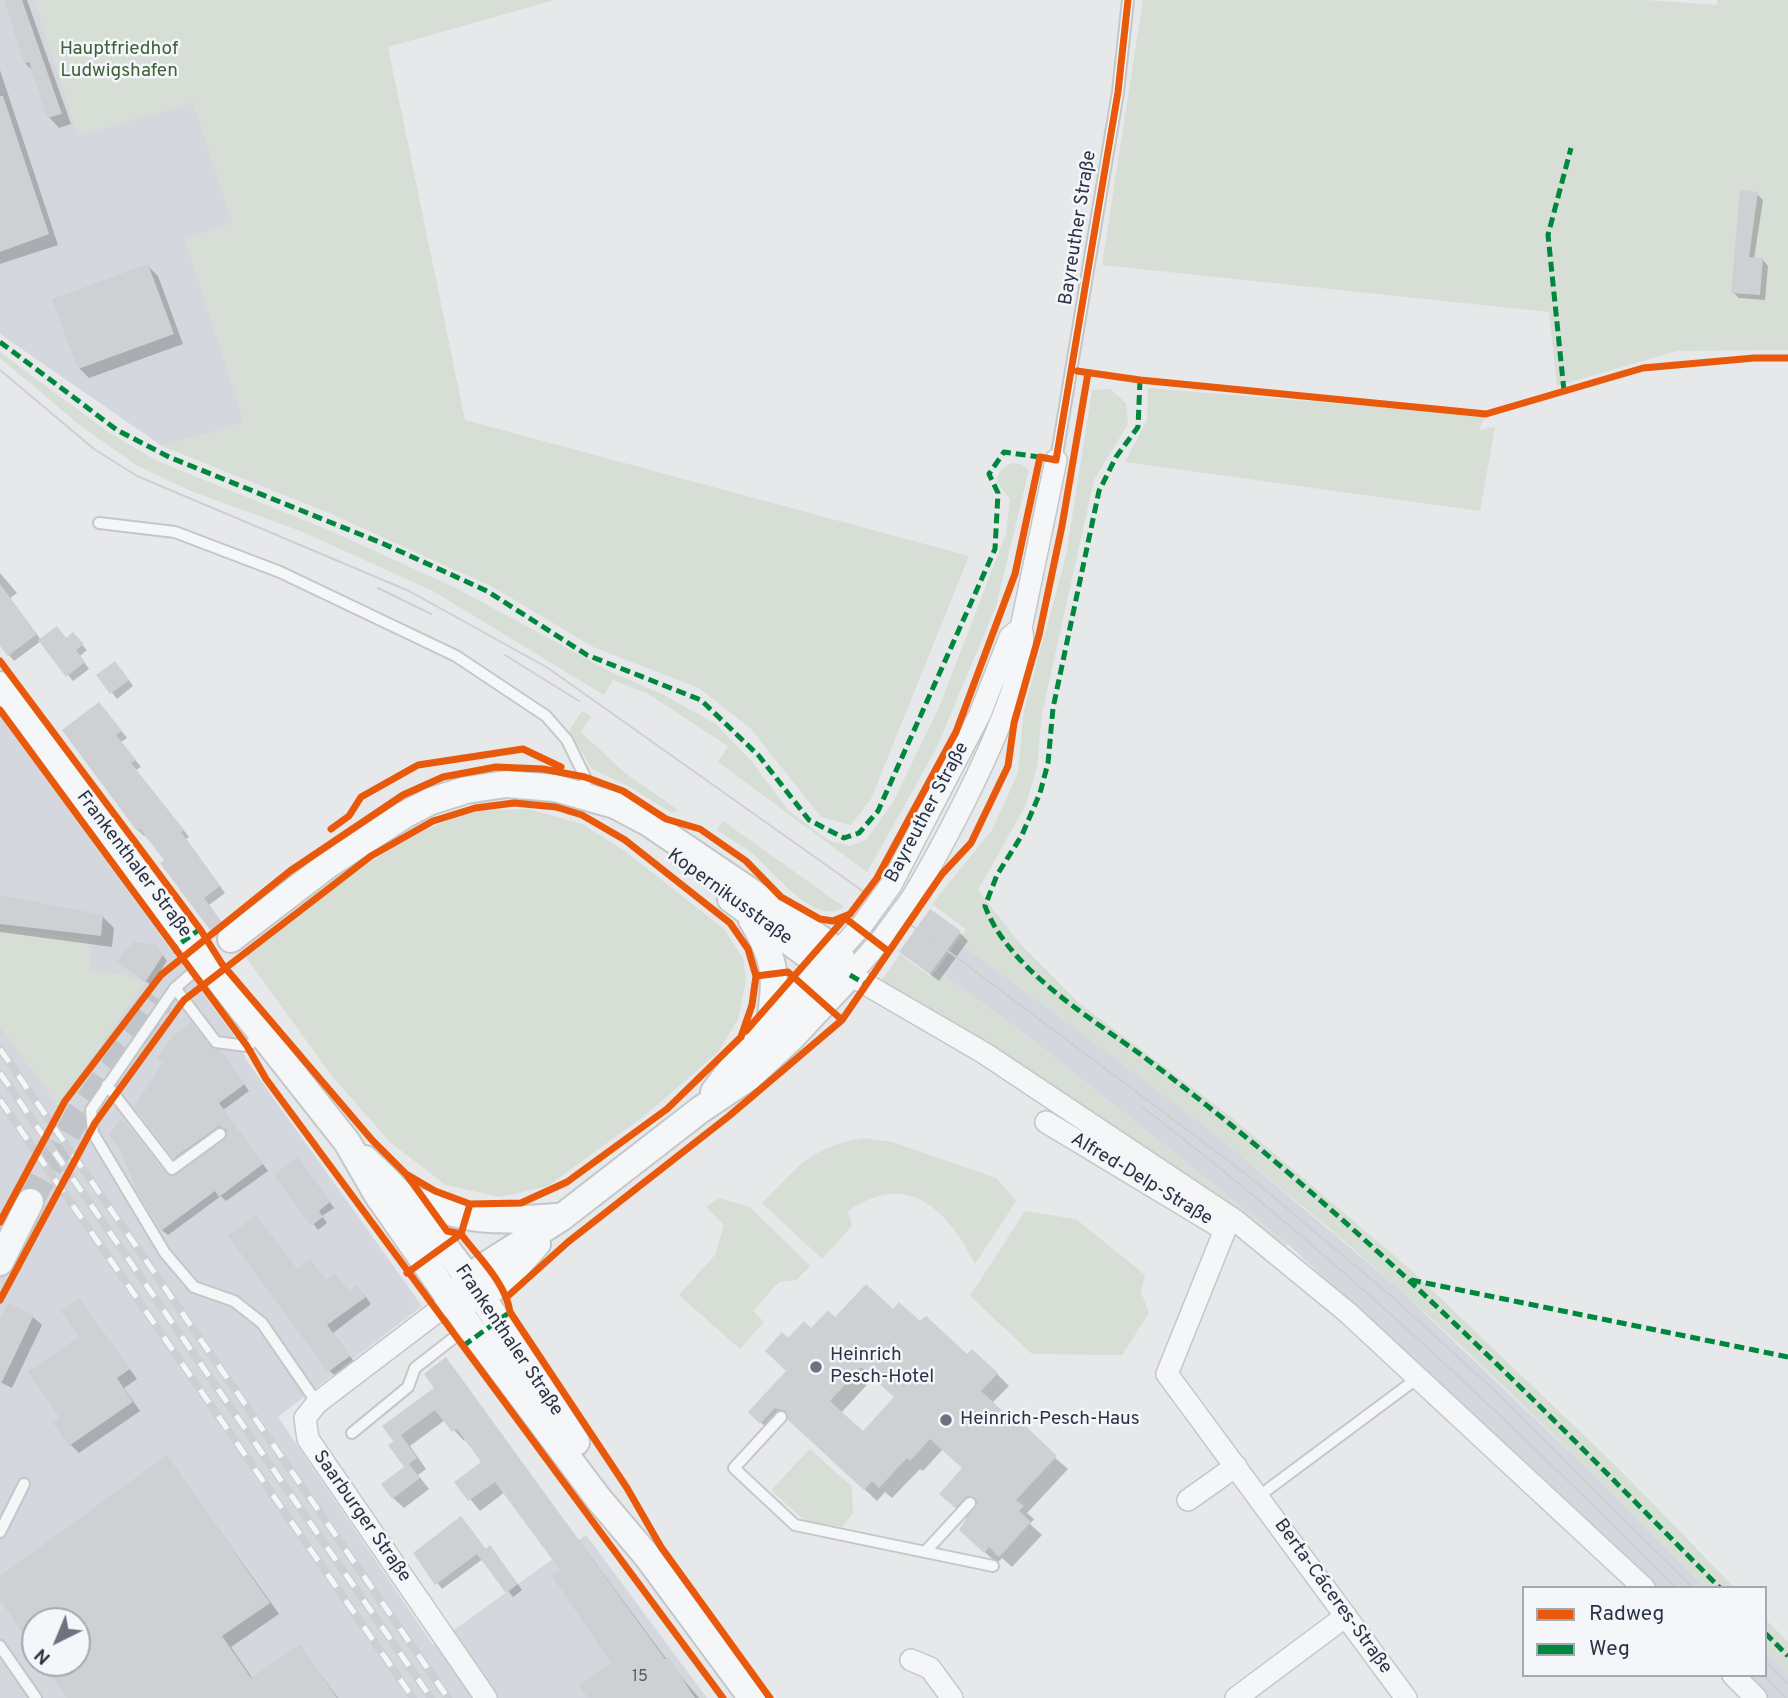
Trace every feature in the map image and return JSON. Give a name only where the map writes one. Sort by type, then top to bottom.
[{"type":"street","name":"Bayreuther Straße","points":[[700,1110],[770,1026],[837,965],[881,940],[912,898],[955,822],[1001,722],[1025,641],[1021,628],[1056,460]]},
{"type":"street","name":"Bayreuther Straße","points":[[451,1301],[473,1289],[562,1217],[759,1067],[837,965],[891,885],[980,714],[1010,637],[1021,628]]},
{"type":"street","name":"Frankenthaler Straße","points":[[0,685],[205,962],[347,1142],[377,1194],[469,1326],[598,1499],[647,1556]]},
{"type":"street","name":"Kopernikusstraße","points":[[231,939],[329,864],[378,831],[431,801],[466,790],[506,784],[555,788],[615,805],[649,823],[837,965]]},
{"type":"street","name":"Kopernikusstraße","points":[[587,797],[746,910],[837,965]]},
{"type":"street","points":[[746,910],[770,950],[776,974],[770,1026]]},
{"type":"street","points":[[837,965],[984,1053],[1236,1221],[1348,1312],[1642,1586]]},
{"type":"street","name":"Alfred-Delp-Straße","points":[[1046,1122],[1225,1230],[1167,1374],[1259,1496]]},
{"type":"street","name":"Frankenthaler Straße","points":[[347,1142],[405,1196],[473,1289],[647,1556],[752,1698]]},
{"type":"street","points":[[405,1196],[465,1218],[495,1222],[562,1217]]},
{"type":"street","points":[[0,1262],[30,1202]]},
{"type":"street","points":[[317,1403],[451,1301]]},
{"type":"street","name":"Saarburger Straße","points":[[317,1403],[305,1418],[308,1439],[486,1698]]},
{"type":"street","points":[[1188,1500],[1236,1466]]},
{"type":"street","name":"Berta-Cáceres-Straße","points":[[1259,1496],[1406,1698]]},
{"type":"street","points":[[1236,1698],[1346,1616]]},
{"type":"street","points":[[911,1660],[930,1668],[953,1698]]},
{"type":"street","points":[[1736,1677],[1756,1698]]},
{"type":"lane","name":"Bayreuther Straße","points":[[1056,460],[1118,92],[1128,0]]},
{"type":"lane","points":[[99,523],[175,532],[280,572],[456,656],[546,716],[567,740],[585,777],[587,797]]},
{"type":"lane","points":[[205,962],[175,988],[107,1084],[91,1110],[93,1133],[165,1253],[194,1287],[234,1301],[262,1323],[317,1403]]},
{"type":"lane","points":[[175,988],[216,1042],[247,1046],[262,1035]]},
{"type":"lane","points":[[107,1084],[172,1169],[220,1134]]},
{"type":"lane","points":[[352,1433],[408,1387],[415,1368],[469,1326]]},
{"type":"lane","points":[[1259,1496],[1419,1377]]},
{"type":"lane","points":[[781,1417],[734,1468],[795,1525],[993,1566]]},
{"type":"lane","points":[[0,1532],[24,1484]]},
{"type":"lane","points":[[925,1552],[970,1503]]},
{"type":"lane","points":[[0,1646],[36,1698]]},
{"type":"shaded area","points":[[0,0],[35,0],[78,135],[193,102],[233,223],[185,239],[245,423],[162,446],[0,334]]},
{"type":"shaded area","points":[[0,716],[232,1033],[249,1064],[422,1306],[278,1417],[433,1645],[586,1535],[707,1698],[0,1698]]},
{"type":"shaded area","points":[[957,941],[1191,1114],[1398,1288],[1595,1476],[1703,1586],[1650,1586],[1288,1244],[1026,1035],[937,970]]},
{"type":"shaded area","points":[[1767,1651],[1788,1673],[1788,1698],[1766,1698],[1744,1677],[1767,1677]]},
{"type":"green space","name":"Hauptfriedhof Ludwigshafen","points":[[35,0],[555,0],[388,47],[465,420],[969,556],[871,799],[851,825],[821,817],[751,729],[699,688],[593,647],[493,587],[329,513],[162,446],[244,423],[185,238],[233,223],[193,103],[78,136]]},
{"type":"green space","points":[[1143,0],[1646,0],[1717,5],[1717,0],[1788,0],[1788,350],[1677,351],[1557,386],[1549,312],[1102,265]]},
{"type":"green space","points":[[0,352],[108,432],[157,461],[331,531],[456,588],[607,670],[662,694],[716,724],[752,762],[788,810],[828,840],[850,846],[866,840],[893,802],[940,705],[1006,534],[1010,499],[996,481],[1000,471],[1011,463],[1021,464],[1029,470],[996,606],[936,749],[867,872],[718,762],[728,746],[648,694],[613,680],[604,695],[433,591],[303,532],[191,491],[136,465],[77,423],[0,358]]},
{"type":"green space","points":[[1148,388],[1485,416],[1479,430],[1495,427],[1480,511],[1125,462],[1147,420]]},
{"type":"green space","points":[[1110,389],[1126,403],[1128,424],[1094,480],[1042,713],[1037,766],[1026,805],[978,890],[1021,945],[1079,1003],[1230,1116],[1410,1269],[1614,1464],[1733,1586],[1703,1586],[1592,1473],[1398,1288],[1236,1153],[957,941],[966,929],[932,904],[992,830],[1018,773],[1024,710],[1066,556],[1092,390]]},
{"type":"green space","points":[[582,711],[591,716],[581,732],[625,773],[678,810],[672,813],[628,786],[592,769],[569,731]]},
{"type":"green space","points":[[528,809],[582,824],[626,852],[724,929],[743,958],[746,981],[738,1019],[718,1052],[648,1113],[548,1186],[500,1197],[446,1185],[391,1143],[332,1076],[245,956],[352,875],[411,838],[441,823],[477,811]]},
{"type":"green space","points":[[723,821],[844,907],[833,911],[821,910],[808,904],[753,854],[717,830]]},
{"type":"green space","points":[[0,927],[89,940],[90,971],[126,975],[145,983],[58,1106],[0,1027]]},
{"type":"green space","points":[[900,954],[930,976],[937,970],[1026,1035],[1288,1244],[1284,1248],[983,1059],[870,997]]},
{"type":"green space","points":[[864,1138],[892,1142],[996,1178],[1016,1201],[975,1264],[964,1244],[939,1212],[907,1195],[889,1194],[870,1199],[848,1211],[852,1226],[822,1259],[762,1203],[807,1160],[830,1147]]},
{"type":"green space","points":[[719,1198],[750,1207],[810,1266],[796,1280],[779,1282],[753,1311],[764,1322],[740,1349],[679,1295],[715,1255],[724,1225],[706,1207]]},
{"type":"green space","points":[[1025,1211],[1076,1219],[1145,1275],[1141,1292],[1149,1313],[1122,1355],[1032,1354],[970,1296]]},
{"type":"green space","points":[[810,1449],[852,1487],[853,1513],[842,1527],[805,1521],[771,1490]]},
{"type":"green space","points":[[1767,1621],[1788,1642],[1788,1673],[1767,1651]]},
{"type":"building","points":[[4,0],[22,0],[62,114],[47,118],[29,62],[24,64]]},
{"type":"building","points":[[0,96],[3,96],[49,234],[0,252]]},
{"type":"building","points":[[1740,190],[1758,192],[1749,257],[1763,258],[1760,295],[1731,293]]},
{"type":"building","points":[[148,264],[174,334],[78,369],[52,299]]},
{"type":"building","points":[[0,584],[37,634],[8,656],[0,646]]},
{"type":"building","points":[[57,626],[66,638],[73,632],[84,644],[76,650],[85,662],[66,677],[38,640]]},
{"type":"building","points":[[115,661],[129,680],[110,694],[96,675]]},
{"type":"building","points":[[99,702],[122,731],[116,735],[136,760],[131,763],[184,830],[181,832],[220,886],[204,898],[224,925],[216,938],[160,863],[164,860],[140,829],[137,831],[62,730]]},
{"type":"building","points":[[0,895],[103,915],[101,936],[0,924]]},
{"type":"building","points":[[930,909],[961,931],[930,974],[899,952]]},
{"type":"building","points":[[134,942],[156,945],[163,955],[146,981],[116,962]]},
{"type":"building","points":[[191,1022],[210,1047],[221,1051],[245,1084],[219,1103],[263,1164],[219,1197],[215,1191],[161,1231],[136,1189],[121,1151],[109,1134],[122,1118],[166,1174],[172,1177],[227,1138],[227,1130],[219,1126],[174,1158],[134,1107],[163,1063],[157,1059],[173,1036]]},
{"type":"building","points":[[298,1157],[330,1202],[319,1211],[323,1217],[311,1226],[274,1175]]},
{"type":"building","points":[[256,1215],[297,1269],[310,1259],[326,1280],[335,1273],[349,1291],[357,1285],[366,1297],[327,1325],[350,1356],[328,1372],[228,1236]]},
{"type":"building","name":"Heinrich-Pesch-Haus","points":[[866,1284],[893,1309],[899,1302],[920,1321],[926,1316],[967,1354],[972,1349],[998,1373],[981,1391],[1009,1417],[1012,1413],[1057,1456],[1016,1500],[1024,1506],[1019,1511],[1031,1522],[999,1557],[989,1547],[984,1553],[959,1530],[978,1501],[968,1495],[955,1508],[939,1494],[962,1468],[930,1439],[910,1461],[907,1458],[879,1488],[872,1481],[864,1490],[788,1420],[786,1411],[775,1408],[760,1424],[748,1412],[786,1371],[765,1351],[782,1332],[788,1338],[804,1321],[811,1328],[828,1310],[835,1317]],"holes":[[[861,1367],[894,1397],[863,1431],[830,1401]]]},
{"type":"building","points":[[79,1298],[130,1369],[117,1378],[133,1402],[69,1446],[53,1423],[60,1418],[28,1372],[79,1337],[61,1311]]},
{"type":"building","points":[[8,1303],[34,1315],[0,1386],[0,1320]]},
{"type":"building","points":[[446,1357],[665,1659],[668,1657],[695,1698],[588,1698],[579,1685],[611,1663],[552,1576],[560,1570],[495,1482],[468,1501],[454,1482],[481,1462],[457,1429],[452,1432],[435,1410],[401,1435],[417,1458],[409,1464],[420,1478],[392,1499],[381,1484],[404,1467],[388,1445],[395,1440],[393,1441],[382,1426],[434,1388],[424,1374]]},
{"type":"building","points":[[167,1455],[270,1603],[222,1636],[251,1678],[300,1644],[337,1698],[67,1698],[53,1677],[91,1677],[91,1607],[21,1607],[21,1631],[0,1600],[0,1576]]},
{"type":"building","points":[[461,1516],[485,1548],[480,1553],[490,1545],[518,1584],[506,1593],[477,1554],[435,1585],[413,1553]]},
{"type":"tunnel","points":[[30,1202],[79,1113],[161,1001]]},
{"type":"tram line","points":[[0,370],[94,449],[137,476],[409,591],[548,668],[956,957],[1246,1174],[1389,1294],[1494,1390],[1691,1586]]},
{"type":"tram line","points":[[378,588],[431,614]]},
{"type":"tram line","points":[[505,655],[579,701]]},
{"type":"tram line","points":[[1141,1106],[1281,1219],[1417,1338],[1674,1586]]},
{"type":"tram line","points":[[1767,1663],[1788,1684]]},
{"type":"tram line","points":[[1766,1677],[1786,1698]]},
{"type":"railway","points":[[0,1049],[448,1698]]},
{"type":"railway","points":[[0,1073],[431,1698]]},
{"type":"railway","points":[[0,1100],[413,1698]]},
{"type":"marked path","points":[[1564,391],[1548,235],[1571,148]]},
{"type":"marked path","points":[[0,342],[117,430],[169,457],[384,544],[487,591],[587,655],[701,700],[759,756],[809,820],[844,838],[859,833],[878,811],[995,549],[998,493],[989,474],[1004,452],[1046,458]]},
{"type":"marked path","points":[[1140,380],[1138,427],[1116,457],[1099,491],[1053,708],[1048,763],[1040,793],[1022,835],[997,875],[985,906],[996,929],[1012,951],[1053,990],[1222,1117],[1370,1245],[1513,1380],[1718,1586]]},
{"type":"marked path","points":[[177,953],[174,948],[200,929]]},
{"type":"marked path","points":[[850,975],[867,985]]},
{"type":"marked path","points":[[1411,1280],[1788,1357]]},
{"type":"marked path","points":[[463,1346],[510,1312]]},
{"type":"marked path","points":[[1767,1635],[1788,1656]]},
{"type":"cycle path","points":[[0,1222],[65,1101],[161,975],[290,871],[403,795],[443,777],[496,767],[543,769],[585,777],[623,791],[666,819],[700,829],[746,861],[781,897],[820,919],[833,921],[850,914],[877,878],[956,732],[1015,574],[1040,457],[1056,460],[1118,92],[1128,0]]},
{"type":"cycle path","points":[[1077,371],[1140,380],[1486,414],[1643,368],[1754,358],[1788,358]]},
{"type":"cycle path","points":[[508,1296],[568,1242],[729,1116],[842,1020],[942,874],[971,843],[1008,766],[1014,723],[1039,635],[1062,526],[1088,373]]},
{"type":"cycle path","points":[[0,661],[200,929],[222,964],[372,1140],[406,1174],[447,1231],[461,1234],[490,1271],[503,1291],[510,1312],[627,1488],[661,1547],[770,1698]]},
{"type":"cycle path","points":[[0,710],[247,1046],[266,1079],[723,1698]]},
{"type":"cycle path","points":[[331,829],[349,816],[361,797],[418,765],[523,749],[561,767]]},
{"type":"cycle path","points":[[0,1300],[95,1123],[184,1000],[371,856],[433,821],[475,808],[514,803],[556,807],[582,815],[625,840],[730,923],[748,949],[756,976],[752,1005],[741,1037],[667,1109],[567,1182],[521,1203],[470,1204],[435,1191],[406,1174]]},
{"type":"cycle path","points":[[746,1031],[845,918],[888,951]]},
{"type":"cycle path","points":[[756,976],[788,972],[842,1020]]},
{"type":"cycle path","points":[[407,1273],[461,1234],[470,1204]]},
{"type":"place","name":"Heinrich Pesch-Hotel","points":[[816,1367]]},
{"type":"place","name":"Heinrich-Pesch-Haus","points":[[946,1420]]}]
